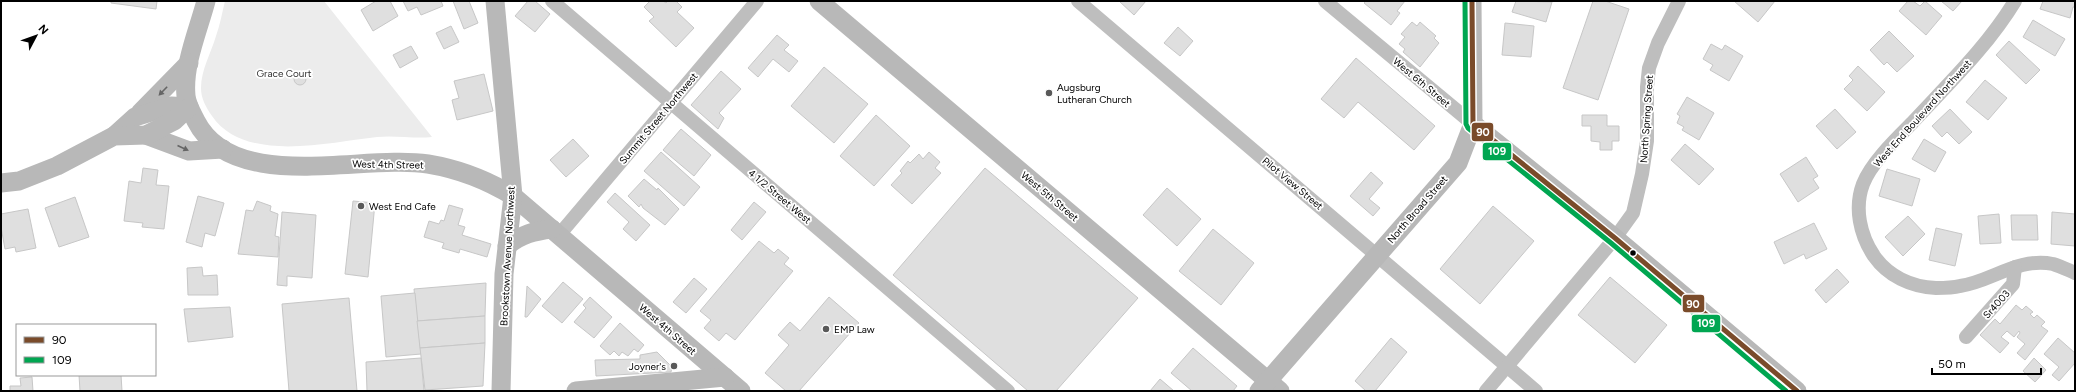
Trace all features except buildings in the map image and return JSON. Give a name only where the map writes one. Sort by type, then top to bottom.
[{"type":"street","points":[[146,135],[174,121],[188,107],[186,83],[189,63],[206,1]]},
{"type":"street","name":"Brookstown Avenue Northwest","points":[[495,1],[513,196],[504,274],[501,391]]},
{"type":"street","name":"4 1/2 Street West","points":[[552,1],[1008,391]]},
{"type":"street","name":"Summit Street Northwest","points":[[555,232],[671,102],[757,1]]},
{"type":"street","name":"West 5th Street","points":[[820,1],[1269,388]]},
{"type":"street","name":"Pilot View Street","points":[[1078,1],[1536,391]]},
{"type":"street","name":"West 6th Street","points":[[1325,1],[1473,124],[1615,238],[1798,391]]},
{"type":"street","name":"North Broad Street","points":[[1269,388],[1377,255],[1458,162],[1473,124],[1472,1]]},
{"type":"street","name":"North Spring Street","points":[[1486,391],[1615,238],[1633,213],[1642,174],[1647,141],[1647,87],[1649,68],[1658,43],[1679,1]]},
{"type":"street","name":"West End Boulevard Northwest","points":[[2014,1],[2001,24],[1984,45],[1902,132],[1868,173],[1863,185],[1859,205],[1859,218],[1862,231],[1870,250],[1887,270],[1910,284],[1923,287],[1961,286],[2015,267],[2037,263],[2053,264],[2075,273]]},
{"type":"street","points":[[1,183],[18,181],[57,166],[114,136],[151,104],[189,63]]},
{"type":"street","points":[[135,117],[171,106],[188,107]]},
{"type":"street","name":"West 4th Street","points":[[188,107],[202,134],[223,150],[246,160],[272,166],[371,162],[428,164],[455,170],[493,184],[513,196],[740,391]]},
{"type":"street","points":[[114,136],[146,135],[189,151],[223,150]]},
{"type":"street","points":[[508,246],[515,239],[532,231],[555,232]]},
{"type":"street","name":"Sr4003","points":[[1966,337],[2014,284],[2015,267]]},
{"type":"street","points":[[576,391],[725,378]]},
{"type":"green space","name":"Grace Court","points":[[225,1],[324,1],[432,137],[377,137],[336,143],[289,146],[266,145],[245,140],[227,131],[212,116],[201,92],[201,81],[204,68],[217,32]]},
{"type":"transit line","name":"109","points":[[1465,1],[1466,124],[1468,128],[1611,243],[1786,391]]},
{"type":"transit line","name":"90","points":[[1472,1],[1473,124],[1615,238],[1797,391]]},
{"type":"place","name":"Augsburg Lutheran Church","points":[[1049,93]]},
{"type":"place","name":"West End Cafe","points":[[361,206]]},
{"type":"place","name":"EMP Law","points":[[826,329]]},
{"type":"place","name":"Joyner's","points":[[674,366]]}]
